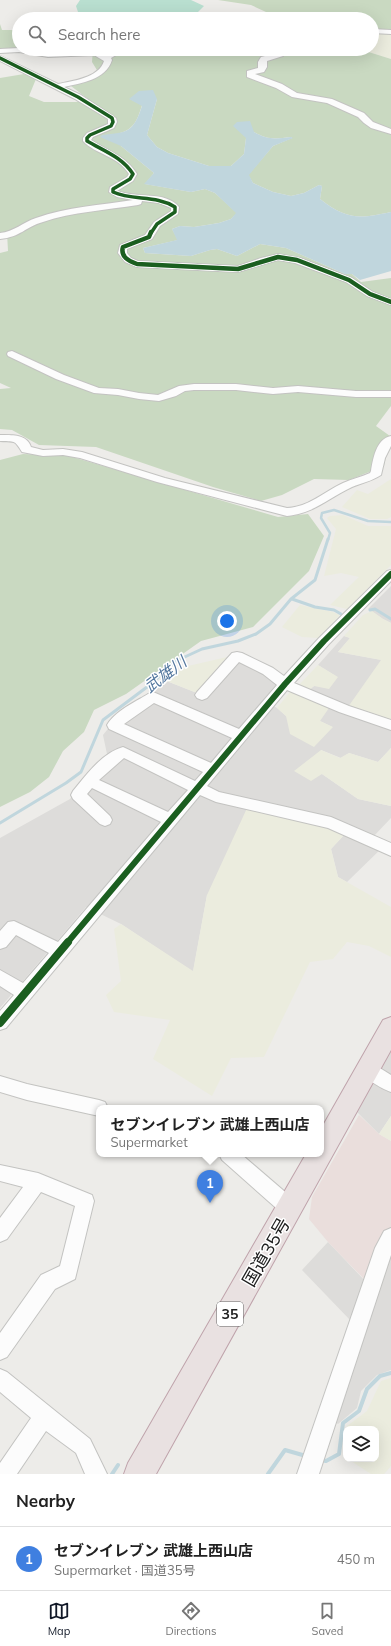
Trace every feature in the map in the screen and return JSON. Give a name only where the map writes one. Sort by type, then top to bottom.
[{"type":"highway","name":"国道35号","points":[[324,1147],[391,1027]]},
{"type":"highway","name":"国道35号","points":[[139,1474],[319,1157]]},
{"type":"street","points":[[379,31],[391,32]]},
{"type":"street","points":[[0,51],[12,50]]},
{"type":"street","points":[[100,56],[106,58]]},
{"type":"street","points":[[274,56],[264,59],[262,62],[264,67],[261,70],[250,73],[250,75],[295,94],[329,100],[361,116],[364,120],[379,129],[391,132]]},
{"type":"street","points":[[0,58],[58,86],[112,118],[113,122],[111,126],[90,135],[87,138],[87,142],[106,150],[130,167],[133,174],[130,179],[112,189],[113,192],[125,196],[162,200],[175,207],[175,212],[153,226],[149,237],[123,247],[123,256],[128,260],[137,264],[226,269],[248,266],[278,257],[297,260],[349,280],[370,294],[391,302]]},
{"type":"street","points":[[58,86],[93,77],[101,73],[108,64],[106,58]]},
{"type":"street","points":[[0,236],[11,235],[38,220],[57,215],[136,204],[143,198]]},
{"type":"street","points":[[12,354],[87,388],[98,391],[118,392],[139,396],[159,398],[172,394],[183,388],[194,387],[236,387],[273,391],[298,390],[356,394],[391,394]]},
{"type":"street","points":[[0,438],[18,439],[24,443],[26,450],[43,453],[63,452],[82,456],[161,480],[287,512],[300,511],[318,504],[348,486],[377,474],[379,458],[383,448],[391,439]]},
{"type":"street","points":[[0,1023],[285,684],[324,641],[391,574]]},
{"type":"street","points":[[202,694],[237,656],[268,671],[285,684],[344,709],[391,725]]},
{"type":"street","points":[[213,770],[114,724],[153,697],[241,736]]},
{"type":"street","points":[[105,820],[78,795],[89,781],[115,756],[122,752],[216,797],[331,823],[391,850]]},
{"type":"street","points":[[89,781],[171,820]]},
{"type":"street","points":[[0,942],[14,927],[60,951]]},
{"type":"street","points":[[0,977],[25,993]]},
{"type":"street","points":[[367,1068],[391,1084]]},
{"type":"street","points":[[0,1084],[27,1092],[96,1107]]},
{"type":"street","points":[[231,1157],[290,1209]]},
{"type":"street","points":[[0,1173],[38,1182],[85,1201],[68,1272],[48,1282],[0,1350]]},
{"type":"street","points":[[0,1233],[38,1182]]},
{"type":"street","points":[[312,1462],[384,1248],[391,1237]]},
{"type":"street","points":[[0,1379],[83,1446],[96,1474]]},
{"type":"street","points":[[5,1474],[44,1416]]},
{"type":"shaded area","points":[[379,30],[391,33],[391,59],[379,55]]},
{"type":"shaded area","points":[[391,479],[391,517],[387,519],[370,519],[342,507],[357,490],[368,494]]},
{"type":"shaded area","points":[[343,515],[368,526],[391,526],[391,565],[347,609],[330,605],[359,577],[341,573],[324,576],[336,529],[327,518],[330,516]]},
{"type":"shaded area","points":[[391,586],[391,623],[368,609]]},
{"type":"shaded area","points":[[300,605],[333,612],[340,615],[318,638],[302,637],[282,627]]},
{"type":"shaded area","points":[[372,611],[391,623],[391,721],[348,707],[381,660],[338,652],[350,638],[344,636],[363,615]]},
{"type":"shaded area","points":[[344,636],[350,638],[338,652],[382,660],[391,721],[391,748],[378,762],[349,753],[341,758],[321,750],[322,774],[358,799],[391,806],[391,818],[372,838],[385,845],[347,882],[338,877],[331,849],[344,835],[207,895],[193,972],[121,924],[86,907],[0,1008],[0,838],[70,799],[107,754],[103,735],[119,715],[154,692],[164,680],[197,693],[227,657],[238,652],[283,676],[263,700],[277,708],[286,716],[332,727],[320,721],[302,696],[314,686],[337,677],[318,665]]},
{"type":"shaded area","points":[[227,657],[197,693],[164,680],[188,666]]},
{"type":"shaded area","points":[[318,665],[338,677],[329,689],[314,686],[308,691],[299,685]]},
{"type":"shaded area","points":[[291,691],[329,708],[320,721],[333,727],[314,747],[290,734],[286,716],[277,708]]},
{"type":"shaded area","points":[[391,748],[391,806],[358,799],[322,774],[311,781],[294,771],[321,750],[340,758],[349,753],[378,762]]},
{"type":"shaded area","points":[[248,806],[330,827],[344,835],[331,849],[338,877],[391,907],[391,957],[369,946],[347,942],[333,959],[310,962],[264,1057],[231,1058],[212,1096],[153,1059],[170,1020],[114,1012],[106,995],[121,981],[114,929],[121,924],[193,971],[207,895]]},
{"type":"shaded area","points":[[391,1049],[391,1116],[379,1134],[355,1110]]},
{"type":"shaded area","points":[[359,1115],[379,1134],[391,1141],[391,1229],[368,1283],[328,1242],[309,1219],[312,1197]]},
{"type":"shaded area","points":[[391,1116],[391,1141],[379,1134]]},
{"type":"shaded area","points":[[391,1229],[391,1370],[377,1375],[361,1391],[357,1408],[338,1424],[322,1413],[351,1321],[302,1270],[328,1242],[367,1283]]},
{"type":"shaded area","points":[[391,1378],[391,1466],[384,1474],[371,1474],[353,1462],[379,1462],[379,1426],[347,1426],[367,1411],[381,1381]]},
{"type":"green space","points":[[80,0],[191,0],[204,6],[198,12],[78,12],[76,6]]},
{"type":"green space","points":[[218,0],[391,0],[391,33],[379,30],[379,12],[266,12],[251,5]]},
{"type":"green space","points":[[0,24],[2,30],[12,30],[12,49],[0,50]]},
{"type":"green space","points":[[379,55],[391,59],[391,212],[370,216],[354,216],[338,211],[320,199],[322,186],[319,185],[304,193],[291,196],[273,192],[253,183],[248,175],[273,146],[292,138],[291,137],[272,138],[254,132],[246,138],[244,154],[231,166],[209,166],[168,153],[157,147],[147,135],[157,99],[130,99],[142,105],[137,119],[132,126],[120,133],[121,146],[154,173],[145,184],[191,192],[205,189],[215,193],[237,213],[231,219],[219,223],[194,227],[180,226],[172,229],[178,240],[143,248],[145,253],[191,256],[217,249],[237,256],[260,244],[286,248],[345,274],[352,274],[361,282],[391,278],[391,406],[376,426],[390,436],[384,466],[349,480],[314,479],[282,495],[261,501],[213,487],[96,447],[39,445],[12,430],[0,429],[0,389],[11,388],[0,383],[0,253],[8,251],[7,233],[0,233],[0,78],[24,74],[36,79],[29,96],[44,102],[76,102],[88,99],[71,86],[100,75],[92,62],[92,56]]},
{"type":"green space","points":[[23,454],[69,456],[278,517],[308,514],[324,536],[309,571],[253,627],[201,641],[126,694],[94,710],[84,732],[63,751],[49,777],[30,792],[0,807],[0,460]]},
{"type":"water","points":[[153,90],[157,99],[147,135],[157,147],[168,153],[209,166],[231,166],[244,154],[246,138],[233,126],[237,122],[250,121],[254,132],[263,136],[272,138],[293,138],[273,146],[249,175],[253,183],[273,192],[291,196],[304,193],[319,185],[322,186],[320,199],[329,206],[346,214],[354,216],[370,216],[391,212],[391,271],[360,280],[352,274],[345,274],[286,248],[260,244],[237,256],[217,249],[191,256],[145,253],[143,248],[177,240],[172,229],[180,226],[194,227],[219,223],[231,219],[236,213],[215,193],[205,189],[191,192],[144,184],[154,173],[121,146],[100,137],[102,135],[124,132],[128,130],[136,122],[142,106],[129,99],[139,91]]},
{"type":"waterway","name":"武雄川","points":[[328,540],[330,533],[321,518],[322,513],[334,510],[368,521],[391,522]]},
{"type":"waterway","name":"武雄川","points":[[0,823],[66,783],[81,772],[103,720],[151,684],[176,661],[202,649],[238,641],[256,634],[270,624],[291,599],[315,580],[328,539]]},
{"type":"waterway","points":[[292,599],[315,607],[334,610],[341,614]]},
{"type":"waterway","points":[[370,610],[375,609],[391,619]]},
{"type":"waterway","points":[[321,1460],[326,1461],[339,1454],[343,1423],[359,1411],[367,1389],[380,1376],[391,1373]]},
{"type":"waterway","points":[[268,1474],[285,1450],[306,1456]]},
{"type":"waterway","points":[[112,1474],[118,1465]]},
{"type":"cycle path","points":[[0,58],[78,97],[112,118],[113,122],[111,126],[90,135],[87,138],[87,141],[119,159],[133,174],[130,179],[113,189],[113,192],[128,197],[161,200],[175,207],[175,212],[157,224],[149,237],[123,247],[122,253],[128,260],[137,264],[238,269],[278,257],[297,260],[349,280],[370,294],[391,302]]},
{"type":"cycle path","points":[[0,1023],[285,684],[324,641],[391,574]]},
{"type":"place","name":"セブンイレブン 武雄上西山店","points":[[210,1203]]}]
